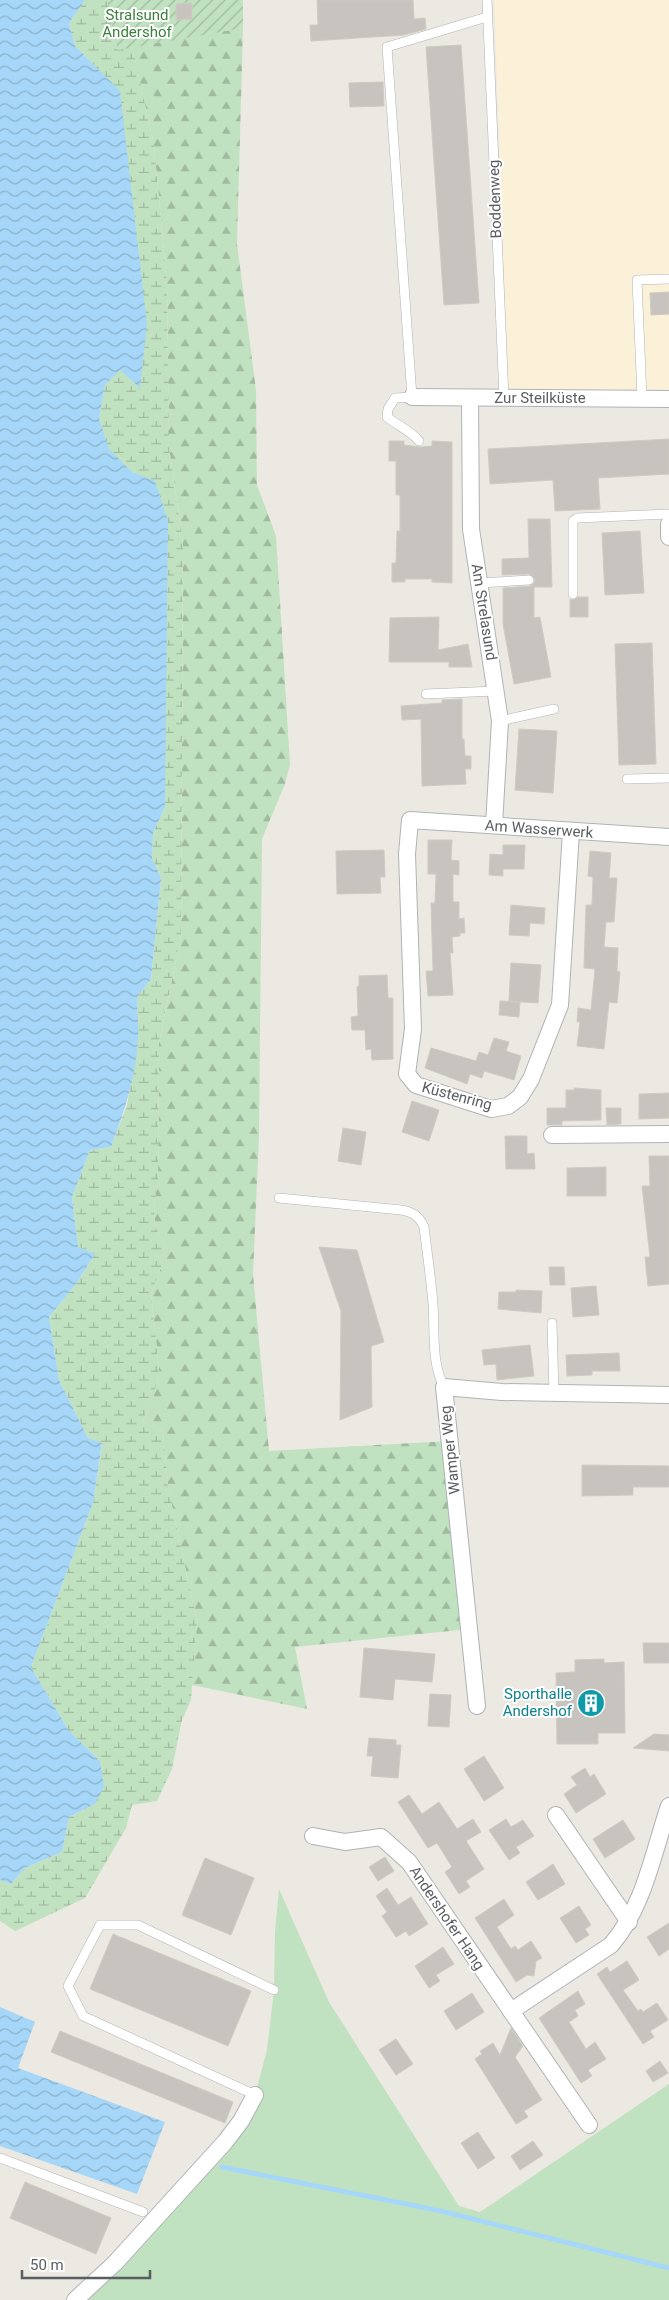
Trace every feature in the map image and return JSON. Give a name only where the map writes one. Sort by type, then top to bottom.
[{"type":"street","name":"Zur Steilküste","points":[[412,397],[669,399]]},
{"type":"street","name":"Am Strelasund","points":[[470,398],[471,529],[500,721],[494,825]]},
{"type":"street","points":[[669,524],[669,537]]},
{"type":"street","name":"Am Wasserwerk","points":[[410,820],[669,837]]},
{"type":"street","name":"Küstenring","points":[[410,820],[407,854],[412,1029],[407,1074],[416,1085],[491,1108],[508,1106],[520,1097],[531,1080],[560,1005],[571,832]]},
{"type":"street","points":[[552,1135],[669,1134]]},
{"type":"street","name":"Wamper Weg","points":[[477,1706],[444,1387],[554,1393],[669,1395]]},
{"type":"street","points":[[511,2011],[611,1945],[629,1922],[637,1904],[669,1806]]},
{"type":"street","points":[[556,1815],[629,1922]]},
{"type":"street","name":"Andershofer Hang","points":[[313,1836],[345,1842],[381,1837],[408,1862],[589,2125]]},
{"type":"street","points":[[75,2300],[115,2263],[225,2142],[241,2122],[255,2095]]},
{"type":"lane","name":"Boddenweg","points":[[487,0],[504,398]]},
{"type":"lane","points":[[419,441],[411,431],[396,424],[387,417],[388,409],[395,398],[412,397],[387,47],[488,17]]},
{"type":"lane","points":[[642,398],[637,280],[669,279]]},
{"type":"lane","points":[[573,594],[573,521],[577,518],[669,514]]},
{"type":"lane","points":[[478,583],[528,580]]},
{"type":"lane","points":[[426,694],[496,691]]},
{"type":"lane","points":[[500,721],[554,709]]},
{"type":"lane","points":[[627,779],[669,778]]},
{"type":"lane","points":[[279,1198],[401,1210],[412,1212],[421,1218],[424,1227],[432,1293],[436,1364],[444,1387]]},
{"type":"lane","points":[[552,1323],[554,1393]]},
{"type":"lane","points":[[255,2095],[83,2016],[68,1986],[100,1925],[138,1925],[274,1990]]},
{"type":"lane","points":[[0,2158],[143,2212]]},
{"type":"shaded area","points":[[494,0],[669,0],[669,392],[508,392]]},
{"type":"green space","points":[[85,0],[122,0],[154,146],[167,284],[169,448],[183,542],[181,936],[159,1042],[158,1184],[154,1203],[155,1227],[165,1244],[163,1262],[151,1294],[159,1368],[155,1392],[142,1422],[163,1431],[168,1487],[197,1622],[191,1700],[182,1720],[172,1769],[157,1801],[132,1805],[126,1828],[85,1898],[15,1931],[0,1921],[0,1880],[11,1884],[25,1868],[62,1852],[69,1817],[95,1804],[100,1761],[69,1731],[31,1667],[93,1503],[102,1444],[88,1438],[59,1380],[49,1317],[76,1284],[95,1254],[78,1247],[72,1197],[90,1150],[111,1147],[127,1105],[138,1040],[137,997],[151,979],[161,878],[152,858],[153,833],[165,807],[155,482],[132,472],[109,450],[99,418],[105,385],[120,369],[140,387],[96,67],[75,46],[69,23]]},
{"type":"green space","name":"Stralsund Andershof","points":[[107,0],[243,0],[243,28],[118,50]]},
{"type":"green space","points":[[243,28],[237,244],[256,390],[257,485],[276,536],[290,765],[285,784],[262,839],[259,1136],[253,1274],[269,1451],[449,1441],[469,1629],[295,1647],[307,1709],[192,1685],[197,1622],[168,1487],[163,1431],[142,1422],[155,1392],[159,1368],[151,1294],[163,1262],[165,1244],[155,1227],[154,1203],[158,1184],[159,1042],[181,936],[183,542],[169,448],[167,284],[154,146],[132,46]]},
{"type":"green space","points":[[279,1889],[329,2002],[459,2206],[480,2212],[669,2084],[669,2300],[75,2300],[255,2095],[267,2050],[274,1990],[275,1932]]},
{"type":"water","points":[[0,0],[85,0],[69,23],[75,46],[120,91],[147,324],[140,388],[120,370],[105,385],[99,418],[109,449],[132,472],[155,481],[168,520],[165,807],[153,833],[152,858],[161,878],[151,979],[137,997],[138,1034],[135,1067],[129,1094],[116,1134],[111,1147],[90,1150],[72,1197],[78,1247],[95,1254],[76,1284],[49,1317],[59,1380],[88,1438],[102,1443],[93,1503],[31,1667],[69,1731],[100,1761],[104,1787],[95,1804],[69,1817],[62,1852],[25,1868],[11,1884],[0,1880]]},
{"type":"water","points":[[0,2007],[35,2022],[18,2068],[165,2122],[137,2194],[0,2146]]},
{"type":"building","points":[[317,0],[413,0],[414,19],[425,18],[426,29],[404,35],[311,41],[310,25],[318,25]]},
{"type":"building","points":[[192,3],[192,19],[176,20],[176,4]]},
{"type":"building","points":[[461,45],[479,303],[444,305],[426,47]]},
{"type":"building","points":[[383,82],[384,106],[350,107],[349,83]]},
{"type":"building","points":[[669,292],[669,314],[651,315],[650,293]]},
{"type":"building","points":[[669,439],[669,474],[598,478],[600,509],[555,511],[553,480],[490,484],[488,449]]},
{"type":"building","points":[[389,441],[404,441],[404,445],[420,447],[432,446],[432,441],[452,442],[452,583],[432,582],[432,579],[405,579],[405,582],[392,582],[392,563],[396,563],[397,531],[400,531],[400,495],[396,495],[396,461],[389,461]]},
{"type":"building","points":[[528,519],[550,519],[552,587],[534,587],[534,618],[540,617],[551,677],[514,684],[503,624],[503,588],[530,586],[534,583],[535,579],[529,574],[502,575],[502,559],[529,558]]},
{"type":"building","points":[[640,531],[644,593],[605,595],[602,533]]},
{"type":"building","points":[[578,597],[588,597],[588,617],[570,617],[570,599],[573,600]]},
{"type":"building","points":[[439,617],[438,650],[468,644],[472,667],[449,667],[449,662],[389,662],[390,618]]},
{"type":"building","points":[[652,643],[656,764],[619,765],[615,644]]},
{"type":"building","points":[[462,699],[462,739],[464,739],[465,756],[471,756],[471,769],[465,769],[466,784],[422,786],[421,719],[402,720],[401,706],[442,703],[442,700]]},
{"type":"building","points":[[519,729],[557,731],[553,793],[515,790]]},
{"type":"building","points":[[428,840],[452,840],[451,860],[459,861],[459,875],[453,874],[453,902],[459,902],[459,919],[464,918],[465,933],[452,937],[453,953],[450,953],[453,995],[428,996],[426,971],[433,971],[431,903],[435,903],[436,874],[428,874]]},
{"type":"building","points":[[503,845],[525,845],[524,869],[503,869],[503,876],[489,875],[490,854],[503,855]]},
{"type":"building","points":[[384,850],[385,877],[380,877],[381,893],[337,894],[336,851]]},
{"type":"building","points":[[590,851],[611,853],[609,878],[617,878],[614,922],[606,922],[604,947],[618,948],[617,971],[620,972],[617,1003],[609,1002],[604,1049],[577,1046],[580,1022],[577,1022],[578,1008],[591,1010],[595,969],[584,968],[586,905],[592,905],[593,877],[588,876]]},
{"type":"building","points":[[511,905],[545,908],[544,924],[530,923],[529,936],[509,935]]},
{"type":"building","points":[[511,963],[541,965],[538,1003],[509,1001]]},
{"type":"building","points":[[387,975],[388,998],[393,998],[393,1059],[372,1060],[371,1049],[366,1050],[365,1030],[352,1030],[351,1017],[358,1016],[357,987],[359,986],[359,976]]},
{"type":"building","points":[[500,1001],[520,1002],[519,1017],[499,1015]]},
{"type":"building","points":[[494,1038],[509,1042],[506,1051],[521,1056],[514,1080],[484,1071],[482,1078],[470,1074],[467,1084],[425,1068],[431,1048],[476,1061],[479,1052],[488,1055]]},
{"type":"building","points":[[574,1088],[601,1090],[601,1120],[562,1121],[562,1125],[547,1125],[547,1108],[566,1108],[566,1090],[574,1090]]},
{"type":"building","points":[[669,1093],[669,1118],[639,1119],[639,1094]]},
{"type":"building","points":[[412,1101],[439,1110],[429,1141],[402,1132]]},
{"type":"building","points":[[606,1108],[621,1108],[621,1124],[607,1125]]},
{"type":"building","points":[[343,1128],[366,1132],[361,1165],[338,1161]]},
{"type":"building","points":[[505,1136],[527,1136],[527,1154],[534,1153],[535,1169],[506,1169]]},
{"type":"building","points":[[649,1156],[669,1156],[669,1284],[648,1286],[645,1257],[650,1257],[642,1186],[650,1186]]},
{"type":"building","points":[[606,1167],[606,1196],[567,1196],[567,1168]]},
{"type":"building","points":[[319,1247],[357,1250],[384,1342],[371,1346],[372,1407],[340,1420],[341,1311]]},
{"type":"building","points":[[549,1267],[564,1267],[565,1285],[550,1285]]},
{"type":"building","points":[[596,1286],[599,1315],[573,1317],[571,1288]]},
{"type":"building","points":[[516,1290],[542,1291],[541,1313],[498,1309],[499,1292],[516,1292]]},
{"type":"building","points":[[530,1345],[534,1376],[497,1380],[496,1364],[484,1365],[482,1350]]},
{"type":"building","points":[[619,1353],[620,1371],[592,1371],[592,1375],[567,1376],[566,1355]]},
{"type":"building","points":[[582,1465],[669,1466],[669,1487],[633,1487],[633,1495],[582,1496]]},
{"type":"building","points":[[643,1643],[669,1643],[669,1663],[644,1663]]},
{"type":"building","points":[[364,1648],[435,1654],[432,1682],[395,1679],[393,1700],[360,1697]]},
{"type":"building","name":"Sporthalle Andershof","points":[[604,1659],[604,1663],[624,1662],[625,1733],[598,1733],[598,1744],[557,1744],[556,1673],[575,1672],[575,1660]]},
{"type":"building","points":[[430,1694],[451,1695],[449,1727],[428,1726]]},
{"type":"building","points":[[654,1734],[669,1735],[669,1751],[633,1748]]},
{"type":"building","points":[[369,1738],[396,1740],[396,1745],[401,1745],[398,1778],[371,1776],[373,1756],[367,1756]]},
{"type":"building","points":[[484,1756],[504,1788],[484,1801],[464,1769]]},
{"type":"building","points":[[585,1768],[590,1777],[594,1774],[606,1794],[576,1813],[564,1794],[577,1785],[571,1777]]},
{"type":"building","points":[[409,1795],[422,1814],[439,1802],[457,1829],[473,1819],[481,1832],[466,1841],[484,1869],[466,1881],[470,1887],[459,1894],[445,1872],[452,1867],[437,1843],[428,1848],[398,1802]]},
{"type":"building","points":[[506,1819],[511,1827],[523,1820],[534,1836],[516,1847],[520,1853],[509,1860],[489,1830]]},
{"type":"building","points":[[623,1820],[635,1839],[605,1858],[593,1839]]},
{"type":"building","points":[[385,1857],[394,1871],[378,1881],[369,1867]]},
{"type":"building","points":[[205,1858],[254,1878],[231,1935],[182,1915]]},
{"type":"building","points":[[553,1864],[565,1884],[538,1900],[526,1882]]},
{"type":"building","points":[[387,1888],[398,1905],[411,1897],[428,1924],[409,1936],[406,1931],[396,1937],[382,1916],[387,1912],[376,1896]]},
{"type":"building","points":[[504,1899],[514,1915],[497,1927],[511,1949],[515,1946],[518,1950],[531,1941],[542,1958],[536,1961],[534,1976],[527,1975],[516,1982],[475,1918]]},
{"type":"building","points":[[579,1906],[591,1925],[585,1929],[589,1935],[576,1943],[560,1918]]},
{"type":"building","points":[[669,1923],[669,1949],[659,1956],[647,1937]]},
{"type":"building","points":[[113,1934],[251,1991],[228,2046],[90,1989]]},
{"type":"building","points":[[443,1947],[454,1964],[436,1975],[440,1981],[429,1988],[415,1966]]},
{"type":"building","points":[[627,1961],[639,1980],[623,1990],[638,2011],[641,2009],[643,2012],[657,2003],[668,2020],[650,2031],[654,2037],[643,2044],[597,1974],[607,1967],[610,1972]]},
{"type":"building","points":[[578,1991],[585,2004],[575,2010],[578,2016],[569,2022],[586,2049],[595,2042],[606,2059],[588,2070],[592,2076],[581,2083],[539,2018]]},
{"type":"building","points":[[472,1993],[484,2012],[456,2030],[444,2011]]},
{"type":"building","points":[[511,2028],[523,2046],[515,2057],[542,2100],[524,2111],[528,2117],[516,2124],[475,2059],[482,2054],[480,2051],[493,2043],[500,2055]]},
{"type":"building","points":[[60,2031],[233,2102],[225,2123],[51,2052]]},
{"type":"building","points":[[396,2039],[413,2064],[396,2075],[379,2050]]},
{"type":"building","points":[[660,2061],[668,2073],[653,2082],[646,2071]]},
{"type":"building","points":[[478,2132],[495,2158],[478,2169],[461,2143]]},
{"type":"building","points":[[533,2141],[543,2155],[520,2170],[511,2156]]},
{"type":"building","points":[[25,2182],[111,2218],[96,2254],[10,2218]]},
{"type":"waterway","points":[[222,2167],[441,2211],[669,2268]]},
{"type":"place","name":"Sporthalle Andershof","points":[[591,1703]]}]
